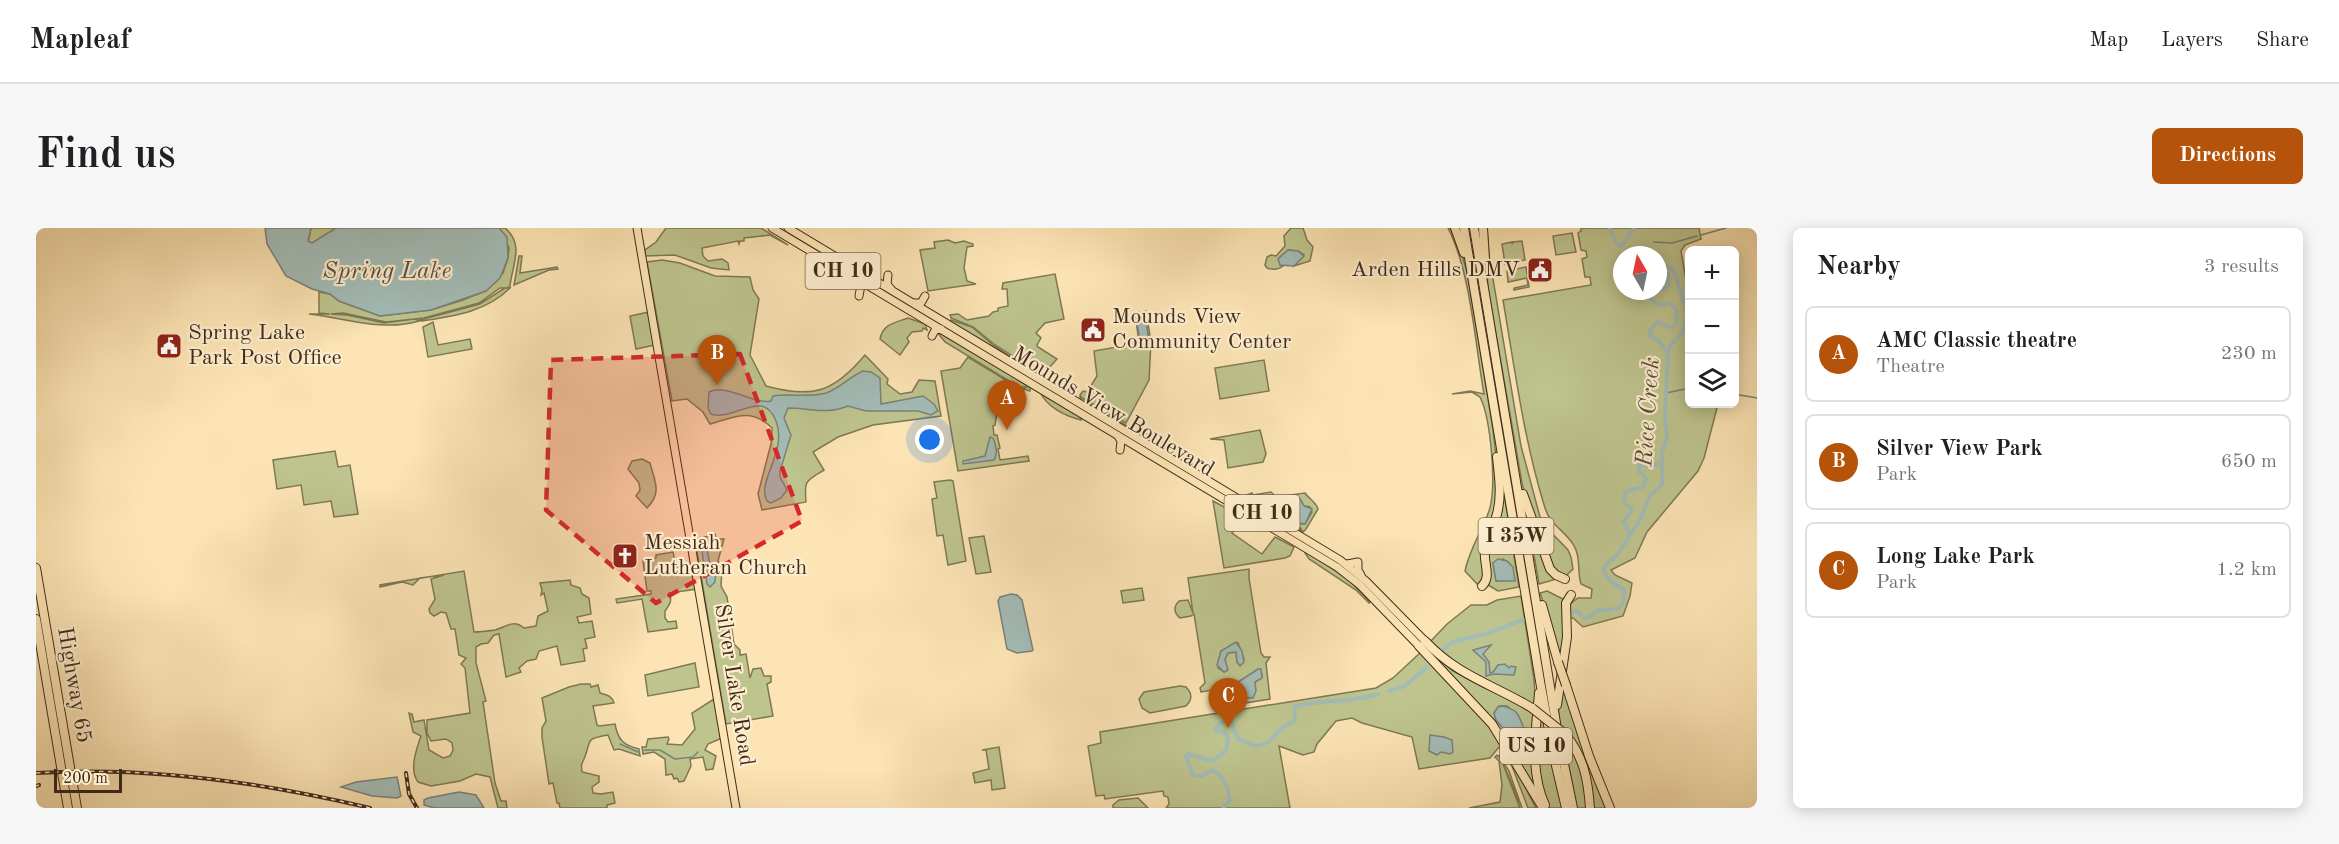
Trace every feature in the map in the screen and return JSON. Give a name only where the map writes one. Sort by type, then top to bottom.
[{"type":"highway","points":[[1455,228],[1478,305]]},
{"type":"highway","name":"I 35W","points":[[1464,228],[1540,681],[1555,764],[1566,808]]},
{"type":"highway","name":"I 35W","points":[[1474,228],[1556,726],[1573,808]]},
{"type":"highway","points":[[1483,228],[1487,281],[1485,295]]},
{"type":"highway","points":[[1482,586],[1487,579],[1485,548],[1495,521],[1499,499],[1497,429]]},
{"type":"highway","points":[[1513,462],[1550,569],[1565,579]]},
{"type":"highway","name":"US 10","points":[[1527,549],[1558,662],[1610,808]]},
{"type":"highway","name":"Highway 65","points":[[36,568],[77,808]]},
{"type":"highway","points":[[1556,726],[1557,696],[1567,637],[1566,603],[1571,595]]},
{"type":"highway","name":"Highway 65","points":[[36,619],[68,808]]},
{"type":"highway","points":[[1422,643],[1462,673],[1532,708],[1548,719],[1566,735],[1584,757],[1602,789]]},
{"type":"highway","points":[[1422,643],[1503,741],[1537,808]]},
{"type":"highway","name":"US 10","points":[[1540,681],[1534,768],[1545,808]]},
{"type":"highway","points":[[1566,735],[1585,766],[1590,808]]},
{"type":"highway","points":[[60,765],[66,765],[70,770]]},
{"type":"highway","points":[[1521,773],[1545,808]]},
{"type":"main road","name":"Silver Lake Road","points":[[637,228],[736,808]]},
{"type":"main road","name":"Mounds View Boulevard","points":[[772,228],[1344,572],[1422,643]]},
{"type":"main road","name":"Mounds View Boulevard","points":[[788,228],[873,279],[881,281],[888,275],[887,286],[913,303],[1340,560],[1351,565],[1358,562],[1359,572],[1422,643]]},
{"type":"main road","points":[[806,248],[815,258],[815,262]]},
{"type":"main road","points":[[839,268],[860,284],[859,296],[865,288],[873,289]]},
{"type":"main road","points":[[913,303],[921,303],[925,296]]},
{"type":"main road","points":[[932,336],[934,331],[941,329]]},
{"type":"main road","points":[[1118,436],[1121,441],[1120,450]]},
{"type":"main road","points":[[1166,444],[1162,447],[1163,451],[1176,461]]},
{"type":"highlighted area","points":[[740,354],[802,521],[656,603],[546,510],[551,360]]},
{"type":"green space","points":[[311,228],[336,228],[313,243],[308,242]]},
{"type":"green space","points":[[499,228],[505,228],[511,235],[516,248],[510,286],[507,288],[510,288],[491,303],[480,308],[446,317],[420,320],[480,304],[505,288],[500,288],[479,303],[424,318],[386,322],[343,313],[331,314],[384,323],[415,319],[419,321],[405,324],[378,325],[309,314],[330,314],[319,313],[319,292],[330,294],[339,301],[380,316],[431,310],[485,291],[503,273],[508,258],[509,248]]},
{"type":"green space","points":[[666,228],[761,228],[788,245],[770,235],[744,238],[744,241],[740,241],[739,244],[738,241],[702,248],[703,256],[708,261],[722,259],[728,263],[729,270],[711,268],[675,255],[645,256],[645,250],[656,242]]},
{"type":"green space","points":[[1291,228],[1303,228],[1307,240],[1313,247],[1310,261],[1294,266],[1304,255],[1298,251],[1288,250],[1280,257],[1280,265],[1283,266],[1275,269],[1267,268],[1265,265],[1267,257],[1276,256],[1285,246],[1284,236]]},
{"type":"green space","points":[[1448,228],[1454,228],[1467,272],[1493,430],[1499,483],[1486,576],[1479,586],[1465,571],[1469,556],[1489,511],[1493,487],[1492,454],[1487,421],[1480,397],[1472,392],[1452,394],[1470,391],[1484,394],[1467,287],[1456,246]]},
{"type":"green space","points":[[1484,228],[1487,228],[1489,255],[1521,446],[1540,517],[1546,527],[1568,550],[1571,557],[1573,569],[1566,576],[1556,574],[1529,510],[1522,483],[1488,288]]},
{"type":"green space","points":[[1581,228],[1699,228],[1701,239],[1685,245],[1681,251],[1685,274],[1685,408],[1717,408],[1704,458],[1698,471],[1647,532],[1635,558],[1611,570],[1615,575],[1632,583],[1623,616],[1583,627],[1573,618],[1568,618],[1570,604],[1578,598],[1591,598],[1592,589],[1581,584],[1575,549],[1550,519],[1545,508],[1526,431],[1503,300],[1591,285],[1590,277],[1585,277],[1582,259],[1587,257],[1586,251],[1581,250],[1578,233]]},
{"type":"green space","points":[[1572,233],[1576,252],[1556,255],[1553,236]]},
{"type":"green space","points":[[948,240],[955,243],[964,241],[973,244],[967,247],[964,268],[967,281],[976,284],[928,291],[920,250],[935,248],[934,242]]},
{"type":"green space","points":[[1522,241],[1525,260],[1505,264],[1502,244]]},
{"type":"green space","points":[[519,256],[522,256],[520,273],[557,267],[558,269],[549,270],[514,285]]},
{"type":"green space","points":[[662,260],[680,263],[715,276],[750,277],[753,290],[759,299],[750,355],[766,386],[797,392],[822,389],[843,377],[865,355],[888,379],[887,384],[900,394],[912,392],[919,380],[935,381],[941,416],[873,425],[838,437],[813,452],[824,470],[806,485],[806,502],[762,510],[758,494],[772,440],[772,428],[750,416],[735,417],[710,424],[703,412],[687,399],[672,401],[647,262]]},
{"type":"green space","points":[[1526,267],[1529,287],[1514,290],[1514,288],[1528,285],[1527,278],[1508,282],[1507,271]]},
{"type":"green space","points":[[1055,274],[1064,319],[1045,323],[1036,333],[1041,338],[1038,347],[1057,359],[1043,375],[995,345],[973,327],[951,318],[950,315],[958,314],[967,320],[989,316],[998,311],[998,308],[1008,306],[1007,289],[1002,289],[1003,283]]},
{"type":"green space","points":[[1146,311],[1151,342],[1149,380],[1126,423],[1080,395],[1083,391],[1087,392],[1097,376],[1094,351],[1139,343],[1135,313]],"holes":[[[1144,314],[1149,341],[1140,340],[1136,318]]]},
{"type":"green space","points":[[649,312],[655,345],[636,349],[630,316]]},
{"type":"green space","points":[[908,318],[925,324],[927,330],[923,328],[922,331],[912,332],[907,338],[909,342],[900,355],[880,339],[881,334],[886,327]]},
{"type":"green space","points":[[951,320],[972,327],[993,345],[1041,377],[951,323]]},
{"type":"green space","points":[[433,322],[438,345],[470,339],[472,349],[428,357],[423,327]]},
{"type":"green space","points":[[936,331],[1030,387],[1030,391],[1023,389],[1027,387],[1019,387],[945,342]]},
{"type":"green space","points":[[968,357],[1009,382],[1003,385],[994,396],[997,412],[993,426],[1000,448],[998,449],[1000,460],[1028,456],[1029,461],[958,471],[941,371],[960,368]]},
{"type":"green space","points":[[1264,360],[1269,391],[1220,399],[1215,368]]},
{"type":"green space","points":[[1040,392],[1080,416],[1081,420],[1057,410]]},
{"type":"green space","points":[[1080,397],[1132,429],[1144,433],[1149,439],[1146,433],[1157,439],[1150,442],[1081,402]]},
{"type":"green space","points":[[1260,430],[1266,454],[1263,462],[1228,468],[1224,440],[1210,439]]},
{"type":"green space","points":[[335,451],[338,467],[350,465],[358,514],[334,517],[331,501],[304,505],[301,485],[277,489],[273,460]]},
{"type":"green space","points":[[642,459],[650,463],[656,486],[655,497],[647,508],[636,496],[640,490],[639,483],[628,469],[632,461]]},
{"type":"green space","points":[[953,481],[966,561],[948,565],[943,535],[937,536],[932,499],[937,498],[934,482]]},
{"type":"green space","points":[[1502,481],[1519,587],[1498,591],[1488,585],[1486,562]],"holes":[[[1503,559],[1509,563],[1515,580],[1496,581],[1493,563]]]},
{"type":"green space","points":[[1271,492],[1276,497],[1305,493],[1318,509],[1303,532],[1298,524],[1274,507],[1244,496],[1252,493],[1253,495]],"holes":[[[1296,498],[1300,499],[1304,506],[1310,507],[1312,512],[1305,524],[1299,524],[1279,510],[1281,506]]]},
{"type":"green space","points":[[1245,498],[1270,507],[1298,526],[1302,532]]},
{"type":"green space","points":[[1213,501],[1243,517],[1232,533],[1262,554],[1275,537],[1294,547],[1290,556],[1224,568]]},
{"type":"green space","points":[[1526,510],[1548,568],[1560,578],[1539,584]]},
{"type":"green space","points":[[715,534],[716,539],[724,539],[718,561],[722,567],[721,586],[727,597],[734,644],[740,650],[740,655],[746,654],[750,678],[753,669],[761,668],[764,676],[771,676],[771,682],[767,684],[773,716],[726,724],[695,540]]},
{"type":"green space","points":[[984,536],[991,572],[976,574],[969,538]]},
{"type":"green space","points":[[673,552],[676,567],[693,564],[697,589],[669,593],[671,601],[665,611],[665,618],[668,622],[676,621],[677,628],[648,632],[642,599],[617,603],[616,599],[651,594],[651,591],[647,591],[643,561],[656,558],[656,555]]},
{"type":"green space","points":[[1307,552],[1348,579],[1370,602],[1309,559],[1305,553]]},
{"type":"green space","points":[[1249,569],[1261,653],[1264,657],[1270,657],[1266,663],[1270,699],[1227,706],[1224,704],[1234,702],[1233,687],[1201,692],[1200,688],[1205,683],[1194,614],[1180,618],[1175,610],[1179,601],[1188,600],[1193,613],[1188,578]],"holes":[[[1238,643],[1244,659],[1237,662],[1236,652],[1228,653],[1224,672],[1218,668],[1221,651]],[[1258,669],[1262,677],[1255,682],[1255,690],[1248,698],[1236,696],[1236,688]]]},
{"type":"green space","points":[[464,571],[474,632],[495,630],[510,624],[524,628],[536,626],[538,616],[548,611],[544,593],[541,595],[540,583],[570,580],[571,585],[580,588],[582,594],[589,598],[591,614],[577,617],[579,623],[592,621],[595,637],[585,639],[587,648],[583,649],[585,661],[561,665],[557,646],[539,651],[536,659],[527,661],[519,668],[521,672],[506,677],[499,634],[494,635],[488,643],[476,647],[476,663],[486,701],[483,702],[495,783],[501,801],[506,801],[507,808],[498,808],[490,777],[476,774],[460,781],[431,786],[418,782],[415,777],[414,760],[421,736],[413,732],[409,713],[412,714],[414,722],[424,720],[429,750],[443,758],[450,756],[453,750],[452,743],[446,739],[431,741],[427,733],[427,720],[470,713],[465,668],[461,664],[466,658],[459,655],[455,629],[451,629],[446,613],[441,612],[434,616],[429,609],[435,599],[431,579],[444,575],[428,577]]},
{"type":"green space","points":[[420,578],[413,585],[402,582],[380,587],[380,585]]},
{"type":"green space","points":[[1142,588],[1144,600],[1123,603],[1121,591]]},
{"type":"green space","points":[[1547,591],[1565,600],[1562,660],[1540,593]]},
{"type":"green space","points":[[1521,596],[1534,679],[1536,708],[1458,667],[1430,642],[1447,624],[1471,605],[1487,605],[1497,600]]},
{"type":"green space","points":[[1424,648],[1453,671],[1536,713],[1538,796],[1508,746]],"holes":[[[1499,706],[1507,706],[1517,716],[1522,727],[1524,753],[1496,720],[1494,713]]]},
{"type":"green space","points":[[1421,652],[1480,714],[1506,751],[1536,808],[1528,808],[1512,766],[1499,747],[1490,758],[1419,769],[1412,737],[1352,718],[1336,721],[1317,744],[1314,752],[1303,755],[1279,746],[1290,808],[1166,808],[1169,804],[1168,797],[1164,796],[1163,791],[1105,799],[1104,795],[1096,796],[1088,746],[1101,743],[1100,732],[1376,688],[1393,678]]},
{"type":"green space","points":[[695,663],[699,687],[648,696],[645,675]]},
{"type":"green space","points":[[1562,681],[1586,758],[1560,727],[1558,703]]},
{"type":"green space","points":[[581,684],[590,684],[591,687],[598,685],[600,693],[613,700],[614,703],[593,706],[597,725],[615,724],[622,741],[639,749],[640,756],[619,749],[614,750],[608,735],[590,741],[582,764],[582,772],[599,776],[599,782],[592,787],[593,793],[613,792],[615,803],[607,805],[607,808],[560,808],[553,783],[549,784],[542,737],[542,728],[546,721],[542,698]]},
{"type":"green space","points":[[1186,687],[1191,695],[1186,706],[1150,713],[1142,708],[1139,699],[1144,692]]},
{"type":"green space","points":[[714,699],[722,738],[708,744],[705,750],[716,756],[713,769],[706,770],[703,757],[690,759],[691,766],[684,781],[679,782],[672,774],[666,775],[665,759],[654,752],[643,754],[642,747],[646,747],[648,739],[668,737],[667,744],[682,745],[695,729],[692,713]]},
{"type":"green space","points":[[1543,718],[1563,808],[1549,808],[1537,774],[1540,719]]},
{"type":"green space","points":[[1562,734],[1581,760],[1589,808],[1577,808]]},
{"type":"green space","points":[[999,747],[1005,788],[992,790],[991,780],[975,783],[973,773],[989,769],[986,750],[982,750]]},
{"type":"green space","points":[[1497,755],[1501,759],[1520,808],[1469,808],[1500,802],[1502,785],[1499,761],[1495,757]]},
{"type":"green space","points":[[1500,757],[1509,771],[1522,808]]},
{"type":"green space","points":[[1585,760],[1588,765],[1607,808],[1591,808]]},
{"type":"green space","points":[[1138,798],[1148,808],[1113,808],[1119,800]]},
{"type":"water","name":"Spring Lake","points":[[265,228],[311,228],[308,241],[312,243],[336,228],[499,228],[507,237],[508,258],[500,278],[486,291],[431,310],[380,316],[339,301],[330,294],[312,289],[286,276],[267,244]]},
{"type":"water","points":[[1288,250],[1298,251],[1304,256],[1294,266],[1280,265],[1278,259]]},
{"type":"water","points":[[1145,314],[1149,341],[1142,342],[1136,318],[1138,315]]},
{"type":"water","points":[[863,371],[871,372],[880,378],[881,404],[923,396],[934,404],[938,411],[931,415],[918,411],[866,411],[848,406],[825,411],[788,408],[784,418],[791,435],[780,471],[780,477],[787,490],[781,498],[771,503],[767,501],[765,484],[778,444],[779,433],[776,421],[770,411],[756,406],[729,414],[711,414],[708,408],[709,392],[724,390],[757,400],[771,401],[773,396],[826,393]]},
{"type":"water","points":[[990,437],[993,438],[996,446],[994,460],[963,464],[963,461],[985,456]]},
{"type":"water","points":[[1296,498],[1300,499],[1304,506],[1312,509],[1305,524],[1298,523],[1279,510],[1281,506]]},
{"type":"water","points":[[706,544],[710,565],[708,572],[712,574],[716,570],[715,582],[710,587],[707,584],[701,545]]},
{"type":"water","points":[[1498,559],[1507,561],[1513,567],[1515,581],[1496,581],[1493,563]]},
{"type":"water","points":[[1017,595],[1022,600],[1032,651],[1017,653],[1007,649],[998,601],[1000,597]]},
{"type":"water","points":[[1236,642],[1242,651],[1244,662],[1240,666],[1236,652],[1228,653],[1225,659],[1228,670],[1224,672],[1217,665],[1221,651]]},
{"type":"water","points":[[1491,645],[1483,654],[1489,662],[1490,673],[1498,665],[1505,664],[1509,668],[1516,667],[1514,675],[1486,676],[1486,662],[1473,650]]},
{"type":"water","points":[[1261,669],[1262,678],[1255,682],[1256,691],[1253,698],[1241,697],[1235,701],[1238,682]]},
{"type":"water","points":[[1503,706],[1514,710],[1518,715],[1527,739],[1528,754],[1524,753],[1496,720],[1494,713],[1498,707]]},
{"type":"water","points":[[1430,735],[1452,740],[1453,752],[1450,754],[1441,752],[1437,755],[1429,751]]},
{"type":"water","points":[[397,777],[401,796],[397,798],[372,796],[341,787],[356,782]]},
{"type":"water","points":[[459,792],[476,795],[484,808],[434,808],[424,805],[424,800],[428,798]]},
{"type":"waterway","name":"Rice Creek","points":[[1610,228],[1616,243],[1621,246],[1634,228]]},
{"type":"waterway","points":[[1701,235],[1726,228]]},
{"type":"waterway","points":[[1654,242],[1672,243],[1697,236]]},
{"type":"waterway","name":"Rice Creek","points":[[1572,612],[1577,611],[1585,618],[1590,617],[1596,611],[1620,607],[1624,598],[1624,590],[1604,573],[1604,567],[1618,554],[1641,518],[1650,495],[1662,485],[1662,453],[1667,438],[1665,416],[1668,353],[1670,346],[1684,330],[1687,313],[1674,271],[1667,266]]},
{"type":"waterway","points":[[1667,274],[1667,286]]},
{"type":"waterway","points":[[1652,300],[1657,304],[1671,304],[1676,310],[1676,322],[1673,327],[1658,322],[1650,330],[1651,336],[1660,342],[1667,352]]},
{"type":"waterway","points":[[1666,393],[1685,389]]},
{"type":"waterway","points":[[1739,395],[1757,398]]},
{"type":"waterway","points":[[1630,534],[1624,522],[1632,509],[1624,502],[1625,493],[1644,486],[1646,479],[1639,471],[1639,464],[1653,466],[1661,463],[1662,459]]},
{"type":"waterway","name":"Rice Creek","points":[[1441,653],[1453,642],[1485,634],[1523,620]]},
{"type":"waterway","name":"Rice Creek","points":[[1389,691],[1405,686],[1427,667]]},
{"type":"waterway","name":"Rice Creek","points":[[1223,808],[1230,800],[1227,787],[1222,779],[1212,770],[1202,776],[1193,775],[1186,756],[1188,754],[1212,761],[1226,751],[1228,738],[1224,732],[1215,731],[1219,724],[1231,721],[1238,739],[1257,746],[1269,741],[1295,720],[1296,706],[1358,699],[1378,694]]},
{"type":"waterway","points":[[620,744],[638,752]]},
{"type":"waterway","points":[[644,750],[660,750],[675,759],[693,757],[698,752]]},
{"type":"railway","points":[[36,773],[120,772],[204,778],[288,791],[370,808]]},
{"type":"railway","points":[[406,773],[409,794],[417,808]]},
{"type":"place","name":"Arden Hills DMV","points":[[1540,270]]},
{"type":"place","name":"Mounds View Community Center","points":[[1093,330]]},
{"type":"place","name":"Spring Lake Park Post Office","points":[[169,346]]},
{"type":"place","name":"Silver View Park","points":[[717,385]]},
{"type":"place","name":"AMC Classic theatre","points":[[1007,430]]},
{"type":"place","name":"Messiah Lutheran Church","points":[[625,556]]},
{"type":"place","name":"Long Lake Park","points":[[1228,728]]}]
